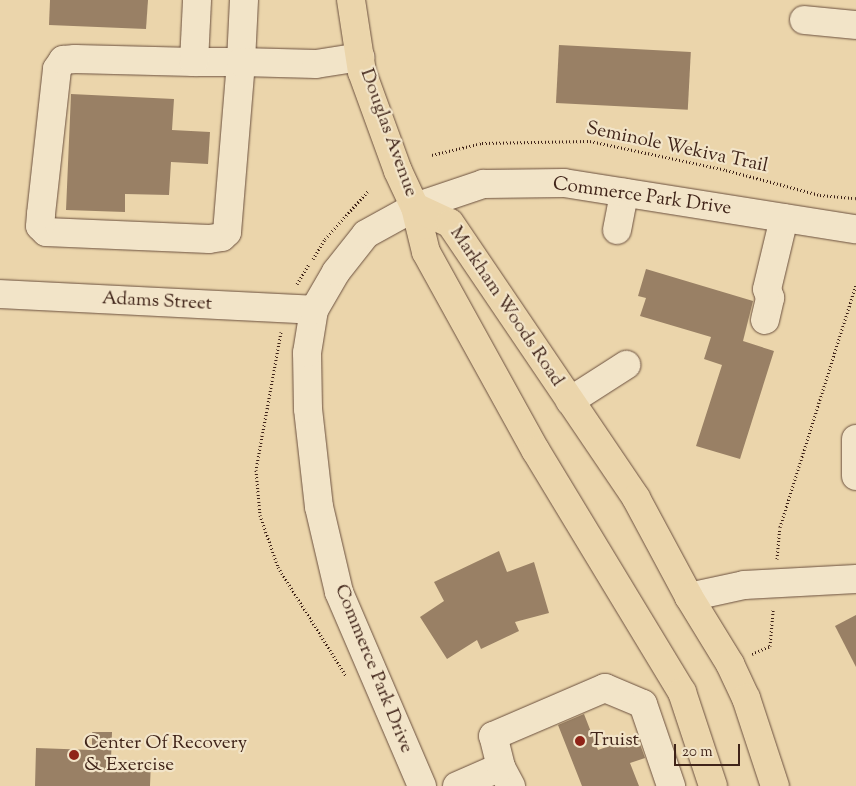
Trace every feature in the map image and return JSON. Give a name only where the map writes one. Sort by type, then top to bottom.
[{"type":"main road","name":"Douglas Avenue","points":[[351,0],[362,72],[398,171],[415,207]]},
{"type":"main road","name":"Markham Woods Road","points":[[415,207],[450,223],[636,498],[688,597],[730,664],[746,698],[775,786]]},
{"type":"main road","name":"Markham Woods Road","points":[[415,207],[431,260],[536,450],[682,692],[713,786]]},
{"type":"street","points":[[194,62],[197,0]]},
{"type":"street","points":[[244,0],[241,62],[227,232],[222,237],[209,239],[46,232],[40,226],[42,205],[57,69],[63,60],[241,62],[316,64],[360,57]]},
{"type":"street","points":[[804,20],[856,25]]},
{"type":"street","name":"Commerce Park Drive","points":[[422,786],[339,592],[319,507],[308,409],[307,353],[314,310],[336,272],[366,234],[415,207],[483,184],[564,183],[856,229]]},
{"type":"street","points":[[617,230],[624,193]]},
{"type":"street","points":[[765,320],[770,298],[767,289],[784,218]]},
{"type":"street","name":"Adams Street","points":[[0,294],[314,310]]},
{"type":"street","points":[[570,401],[626,366]]},
{"type":"street","points":[[856,439],[856,476]]},
{"type":"street","points":[[688,597],[744,585],[856,579]]},
{"type":"street","points":[[457,786],[506,776],[493,736],[604,688],[643,704],[671,786]]},
{"type":"path","name":"Seminole Wekiva Trail","points":[[432,155],[482,142],[590,140],[726,170],[820,195],[856,198]]},
{"type":"path","points":[[770,646],[780,527],[856,285]]},
{"type":"path","points":[[281,332],[256,470],[260,515],[278,567],[350,682]]},
{"type":"building","points":[[50,0],[148,0],[146,29],[49,25]]},
{"type":"building","points":[[559,45],[691,52],[688,110],[556,103]]},
{"type":"building","points":[[71,94],[174,99],[172,130],[210,132],[208,164],[171,162],[169,195],[125,194],[125,212],[66,210]]},
{"type":"building","points":[[646,269],[753,301],[743,341],[774,351],[740,459],[696,446],[722,365],[704,359],[711,337],[640,316],[646,298],[638,296]]},
{"type":"building","points":[[499,551],[507,572],[534,562],[549,613],[515,622],[519,631],[481,649],[477,640],[447,659],[420,617],[444,601],[434,582]]},
{"type":"building","points":[[856,615],[856,667],[835,626]]},
{"type":"building","name":"Truist","points":[[584,714],[598,750],[637,736],[645,758],[630,763],[639,786],[582,786],[558,725]]},
{"type":"building","name":"Center Of Recovery & Exercise","points":[[92,732],[112,732],[111,760],[151,761],[150,786],[35,786],[36,748],[92,750]]},
{"type":"place","name":"Truist","points":[[580,741]]},
{"type":"place","name":"Center Of Recovery & Exercise","points":[[74,755]]}]
